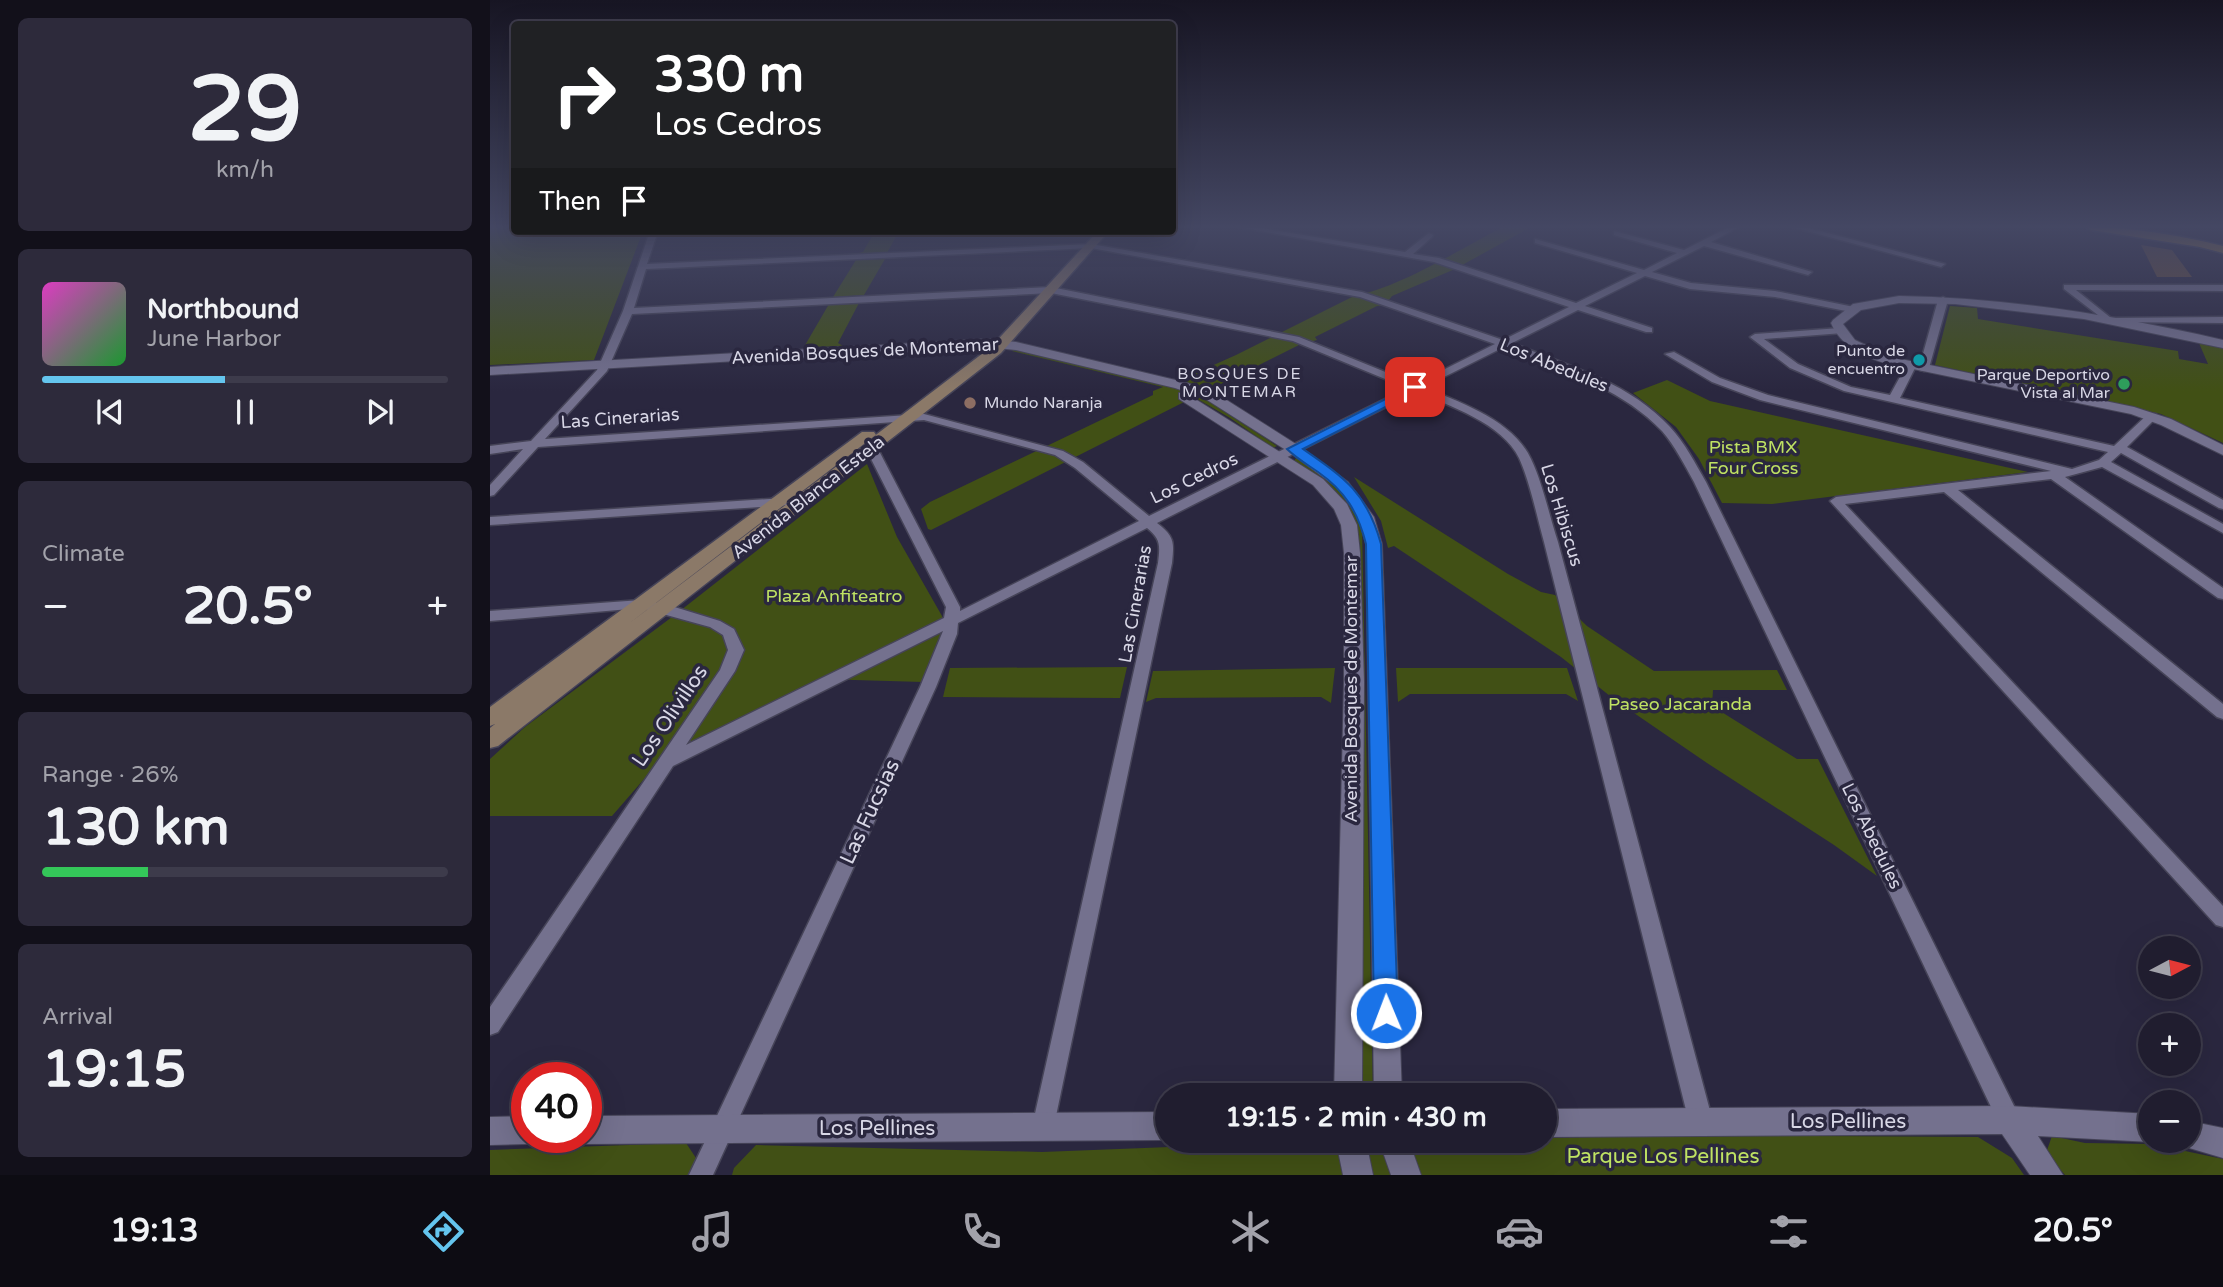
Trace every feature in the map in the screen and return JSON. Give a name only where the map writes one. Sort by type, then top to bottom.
[{"type":"main road","name":"Avenida Blanca Estela","points":[[490,718],[889,419],[991,346],[1043,282]]},
{"type":"main road","name":"Avenida Blanca Estela","points":[[490,740],[872,449],[991,346],[1058,282]]},
{"type":"street","points":[[490,492],[604,368],[637,282]]},
{"type":"street","name":"Los Abedules","points":[[1289,282],[1362,295],[1503,343],[1593,378],[1655,418],[1681,448],[1737,555],[2009,1120],[2048,1175]]},
{"type":"street","points":[[1505,282],[1649,330]]},
{"type":"street","name":"Los Cedros","points":[[668,761],[1624,282]]},
{"type":"street","points":[[1681,282],[1708,289],[1775,294],[1850,309],[1895,301],[1943,300],[2014,305],[2110,319],[2223,344]]},
{"type":"street","points":[[2223,288],[2067,287],[2110,319],[2223,320]]},
{"type":"street","name":"Los Hibiscus","points":[[628,310],[1051,290],[1296,339],[1480,415],[1496,426],[1520,450],[1529,467],[1582,655],[1701,1122]]},
{"type":"street","points":[[1894,401],[1917,367],[1943,300]]},
{"type":"street","points":[[1840,331],[1839,318],[1850,309]]},
{"type":"street","points":[[2223,451],[2152,416],[1917,367],[1860,348],[1840,331],[1755,337],[1786,361],[1820,378],[1894,401],[2117,448],[2223,505]]},
{"type":"street","name":"Avenida Bosques de Montemar","points":[[490,371],[604,368],[991,346],[1180,394],[1333,476],[1353,495],[1366,517],[1374,544],[1388,1083]]},
{"type":"street","points":[[1670,355],[1710,378],[1760,398],[1980,448],[2072,473]]},
{"type":"street","name":"Avenida Bosques de Montemar","points":[[490,378],[604,368]]},
{"type":"street","points":[[2152,416],[2102,463],[2072,473],[1836,501],[2223,919]]},
{"type":"street","name":"Las Cinerarias","points":[[490,450],[535,444],[911,417],[940,419],[1059,453],[1079,465],[1163,534],[1167,552],[1044,1126]]},
{"type":"street","points":[[872,449],[953,607],[952,620]]},
{"type":"street","name":"Avenida Bosques de Montemar","points":[[1287,453],[1331,493],[1349,525],[1351,544],[1354,682],[1348,1083]]},
{"type":"street","points":[[2102,463],[2223,529]]},
{"type":"street","points":[[2052,474],[2221,592]]},
{"type":"street","points":[[1946,487],[2223,713]]},
{"type":"street","points":[[490,521],[779,501],[800,504]]},
{"type":"street","name":"Los Olivillos","points":[[490,616],[641,604],[723,627],[733,637],[736,650],[731,664],[668,761],[490,1025]]},
{"type":"street","name":"Las Fucsias","points":[[701,1175],[928,687],[950,634],[952,620]]},
{"type":"street","name":"Los Pellines","points":[[1557,1123],[2009,1120],[2138,1127]]},
{"type":"street","name":"Los Pellines","points":[[602,1130],[1155,1126]]},
{"type":"street","points":[[490,1131],[511,1130]]},
{"type":"street","points":[[2201,1138],[2223,1143]]},
{"type":"street","points":[[1353,1153],[1358,1175]]},
{"type":"street","points":[[1398,1153],[1406,1175]]},
{"type":"green space","points":[[490,282],[624,282],[594,360],[490,365]]},
{"type":"green space","points":[[842,282],[872,282],[864,295],[833,297]]},
{"type":"green space","points":[[1398,282],[1425,282],[1392,296],[1385,305],[1377,306],[1315,337],[1317,340],[1299,345],[1199,395],[1277,446],[1273,448],[1194,397],[931,530],[928,529],[921,509],[930,502],[1153,395],[1153,391],[1163,387],[1012,351],[1015,348],[1169,385],[1354,296]]},
{"type":"green space","points":[[859,303],[838,343],[843,346],[804,347],[829,304]]},
{"type":"green space","name":"Parque Deportivo Vista al Mar","points":[[1950,306],[1977,308],[1978,319],[2178,351],[2179,359],[2208,364],[2199,343],[2215,347],[2223,344],[2223,443],[2161,414],[1935,365]]},
{"type":"green space","name":"Pista BMX Four Cross","points":[[1667,380],[1710,401],[2028,472],[1772,504],[1722,503],[1699,459],[1676,427],[1633,393]]},
{"type":"green space","points":[[1296,458],[1335,487],[1350,504],[1362,525],[1373,1083],[1360,1083],[1356,528],[1294,461]]},
{"type":"green space","name":"Plaza Anfiteatro","points":[[867,464],[897,537],[942,616],[947,639],[923,682],[820,679],[664,756],[612,816],[490,816],[490,759],[525,727],[676,614]]},
{"type":"green space","name":"Paseo Jacaranda","points":[[1354,477],[1508,574],[1541,592],[1555,595],[1587,626],[1654,671],[1777,670],[1787,690],[1713,690],[1712,706],[1797,759],[1818,759],[1877,876],[1615,700],[1561,657],[1394,546],[1388,548],[1381,521]]},
{"type":"green space","points":[[1127,667],[1120,698],[943,697],[950,668]]},
{"type":"green space","points":[[1335,668],[1331,703],[1321,697],[1156,698],[1146,702],[1153,671]]},
{"type":"green space","points":[[1396,668],[1567,668],[1578,701],[1566,694],[1410,694],[1398,702]]},
{"type":"green space","name":"Parque Los Pellines","points":[[1684,1135],[1978,1137],[2012,1158],[2024,1175],[732,1175],[734,1168],[756,1145],[1042,1152],[1155,1148],[1155,1153],[1557,1153],[1557,1138]]},
{"type":"green space","points":[[2052,1136],[2085,1143],[2138,1144],[2138,1153],[2195,1153],[2223,1159],[2223,1175],[2065,1175],[2046,1153]]},
{"type":"green space","points":[[686,1143],[700,1164],[696,1175],[490,1175],[490,1150],[511,1149],[511,1153],[602,1153],[602,1146]]},
{"type":"place","name":"Punto de encuentro","points":[[1919,360]]},
{"type":"place","name":"Parque Deportivo Vista al Mar","points":[[2124,384]]},
{"type":"place","name":"Mundo Naranja","points":[[970,403]]},
{"type":"district","name":"BOSQUES DE MONTEMAR","points":[[1240,383]]},
{"type":"route","points":[[1386,1013],[1374,544],[1366,517],[1353,495],[1333,476],[1294,449],[1415,387]]}]
